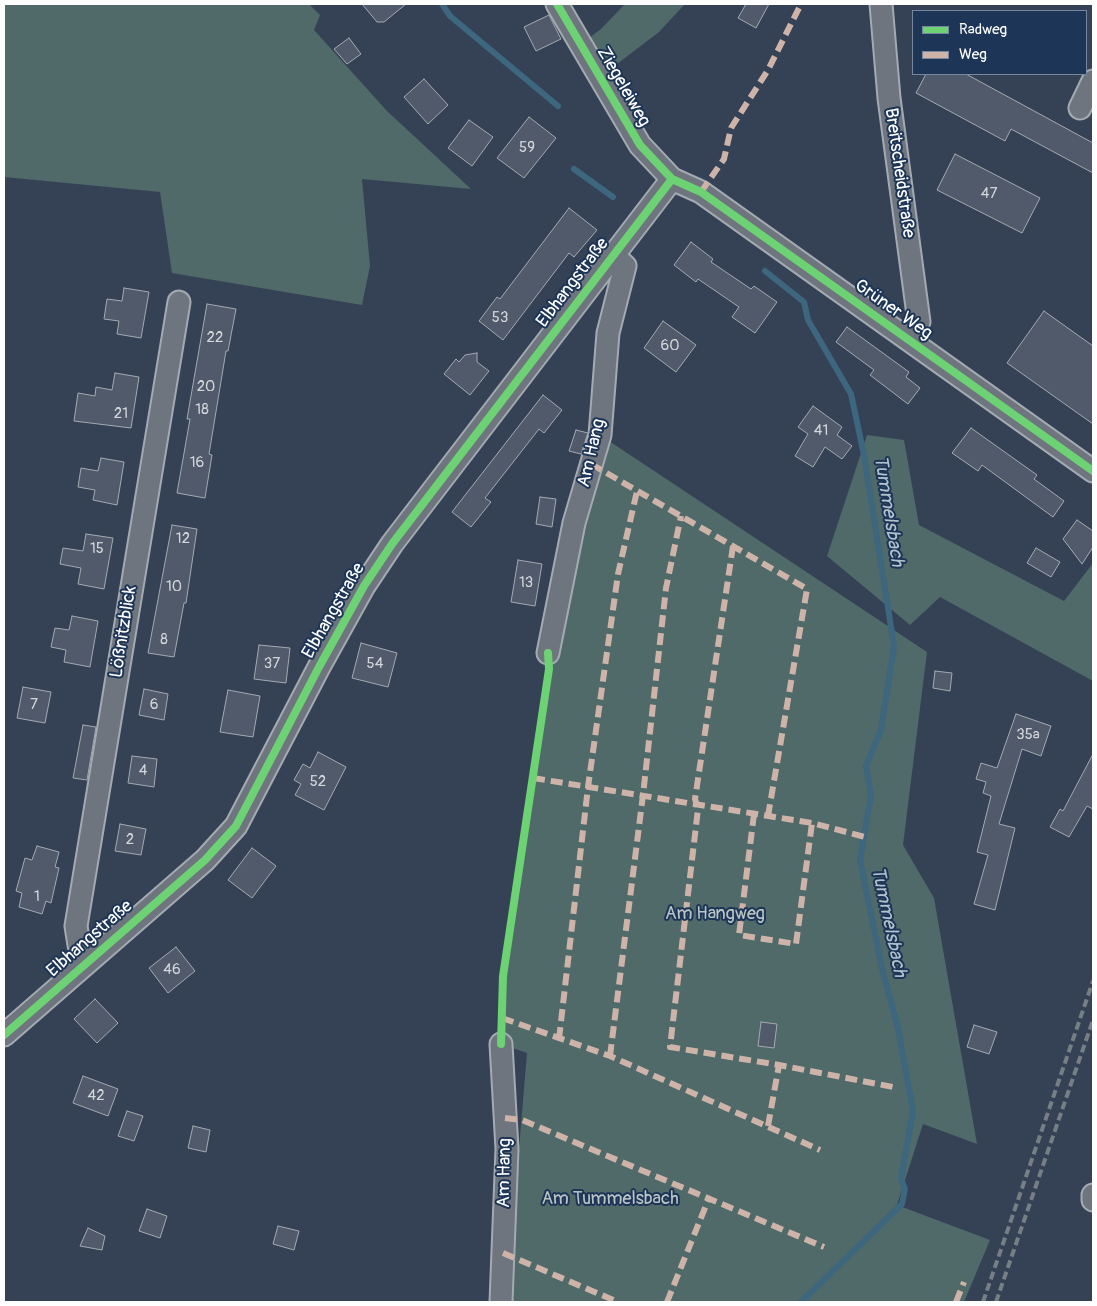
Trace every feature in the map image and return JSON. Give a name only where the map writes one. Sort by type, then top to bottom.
[{"type":"street","name":"Ziegeleiweg","points":[[557,4],[640,144],[672,179]]},
{"type":"street","name":"Breitscheidstraße","points":[[881,4],[889,98],[919,322],[908,339]]},
{"type":"street","points":[[1080,108],[1093,81]]},
{"type":"street","name":"Elbhangstraße","points":[[4,1035],[205,860],[236,826],[364,586],[425,499],[672,179]]},
{"type":"street","name":"Grüner Weg","points":[[672,179],[701,192],[1093,471]]},
{"type":"street","name":"Am Hang","points":[[548,653],[574,523],[600,435],[608,334],[625,266],[614,256]]},
{"type":"street","name":"Lößnitzblick","points":[[86,962],[79,945],[76,926],[179,302]]},
{"type":"street","name":"Am Hang","points":[[501,1044],[507,1149],[501,1302]]},
{"type":"street","points":[[1093,1195],[1093,1200]]},
{"type":"green space","points":[[4,4],[309,4],[320,15],[314,30],[387,111],[471,189],[362,179],[370,266],[362,305],[172,273],[160,192],[4,177]]},
{"type":"green space","points":[[625,4],[685,4],[659,32],[600,77],[581,44],[601,29]]},
{"type":"green space","name":"Am Hangweg","points":[[600,435],[927,652],[903,845],[934,898],[977,1144],[923,1124],[897,1205],[990,1240],[964,1302],[501,1302],[507,1149],[519,1149],[527,1053],[501,1044],[503,976],[549,669],[548,653]]},
{"type":"green space","points":[[867,435],[904,440],[919,525],[1064,601],[1093,563],[1093,681],[940,597],[910,625],[827,556]]},
{"type":"building","points":[[362,4],[406,4],[384,22],[377,22]]},
{"type":"building","points":[[746,4],[769,4],[756,28],[738,18]]},
{"type":"building","points":[[549,15],[561,39],[536,51],[524,27]]},
{"type":"building","points":[[349,38],[361,54],[347,64],[334,49]]},
{"type":"building","points":[[925,75],[968,75],[1093,143],[1093,173],[1011,129],[1005,141],[916,93]]},
{"type":"building","points":[[424,79],[448,105],[428,124],[404,97]]},
{"type":"building","points":[[529,117],[556,138],[524,178],[497,158]]},
{"type":"building","points":[[469,120],[493,137],[472,166],[448,148]]},
{"type":"building","points":[[955,154],[1040,198],[1022,233],[937,190]]},
{"type":"building","points":[[569,208],[597,230],[574,257],[569,253],[503,340],[479,321],[497,297],[500,299]]},
{"type":"building","points":[[691,242],[713,259],[711,262],[751,289],[754,286],[777,302],[755,333],[732,317],[739,307],[698,279],[696,282],[674,265]]},
{"type":"building","points":[[124,288],[149,292],[141,338],[117,334],[119,321],[104,319],[107,299],[122,301]]},
{"type":"building","points":[[207,304],[236,309],[228,351],[226,351],[209,454],[212,455],[205,498],[177,493],[190,419],[187,419]]},
{"type":"building","points":[[1044,311],[1093,346],[1093,424],[1007,363]]},
{"type":"building","points":[[663,321],[696,345],[676,372],[644,348]]},
{"type":"building","points":[[847,327],[909,372],[906,377],[920,388],[908,404],[870,375],[874,370],[836,342]]},
{"type":"building","points":[[477,353],[477,362],[489,371],[470,395],[444,374],[456,359],[459,362],[465,355]]},
{"type":"building","points":[[115,373],[139,377],[131,428],[74,421],[78,393],[95,396],[96,387],[112,390]]},
{"type":"building","points":[[543,395],[562,410],[544,433],[539,429],[485,498],[491,502],[471,527],[452,512]]},
{"type":"building","points":[[813,406],[842,427],[837,435],[852,446],[842,459],[825,447],[813,467],[795,456],[808,434],[798,427]]},
{"type":"building","points":[[971,428],[1037,475],[1034,479],[1064,501],[1053,517],[982,465],[978,471],[952,453]]},
{"type":"building","points":[[576,430],[588,433],[581,454],[569,451]]},
{"type":"building","points":[[101,458],[124,462],[117,505],[93,500],[95,490],[78,487],[81,468],[98,471]]},
{"type":"building","points":[[540,497],[556,499],[552,527],[536,524]]},
{"type":"building","points":[[1077,520],[1093,531],[1093,547],[1082,564],[1063,539]]},
{"type":"building","points":[[172,525],[197,529],[186,603],[184,603],[174,657],[148,653]]},
{"type":"building","points":[[86,534],[113,538],[104,589],[78,584],[81,568],[60,564],[63,548],[83,551]]},
{"type":"building","points":[[1036,548],[1060,562],[1051,577],[1027,563]]},
{"type":"building","points":[[518,560],[542,564],[535,606],[511,602]]},
{"type":"building","points":[[72,616],[98,621],[90,667],[64,662],[66,650],[51,647],[55,628],[69,630]]},
{"type":"building","points":[[361,643],[397,653],[388,687],[352,678]]},
{"type":"building","points":[[259,645],[290,648],[286,683],[254,679]]},
{"type":"building","points":[[935,671],[952,673],[950,691],[933,688]]},
{"type":"building","points":[[23,687],[51,692],[45,723],[17,718]]},
{"type":"building","points":[[144,689],[168,694],[164,720],[139,715]]},
{"type":"building","points":[[228,690],[260,696],[253,737],[220,732]]},
{"type":"building","points":[[1016,714],[1051,726],[1041,756],[1022,749],[999,824],[1015,828],[995,910],[974,904],[988,855],[977,852],[991,796],[983,793],[986,782],[976,779],[981,763],[997,768]]},
{"type":"building","points":[[83,725],[96,727],[87,780],[73,778]]},
{"type":"building","points":[[318,752],[346,767],[324,810],[295,795],[301,784],[294,780],[303,764],[310,768]]},
{"type":"building","points":[[1093,754],[1093,809],[1087,806],[1069,837],[1050,827],[1060,809],[1063,811]]},
{"type":"building","points":[[132,756],[157,759],[154,787],[128,783]]},
{"type":"building","points":[[120,824],[146,829],[141,855],[115,851]]},
{"type":"building","points":[[37,846],[59,852],[55,867],[59,868],[51,903],[46,901],[42,914],[19,907],[22,893],[16,891],[25,858],[32,860]]},
{"type":"building","points":[[252,848],[276,866],[252,898],[228,880]]},
{"type":"building","points":[[176,947],[195,971],[168,993],[149,968]]},
{"type":"building","points":[[95,999],[118,1023],[97,1043],[74,1019]]},
{"type":"building","points":[[761,1022],[777,1024],[774,1048],[758,1046]]},
{"type":"building","points":[[974,1025],[997,1032],[989,1054],[967,1047]]},
{"type":"building","points":[[83,1076],[118,1089],[108,1116],[73,1103]]},
{"type":"building","points":[[127,1111],[143,1116],[134,1141],[118,1136]]},
{"type":"building","points":[[193,1126],[210,1130],[206,1152],[188,1148]]},
{"type":"building","points":[[147,1209],[167,1216],[160,1238],[139,1231]]},
{"type":"building","points":[[278,1226],[299,1231],[294,1250],[273,1244]]},
{"type":"building","points":[[88,1228],[105,1236],[102,1250],[80,1246]]},
{"type":"waterway","name":"Tummelsbach","points":[[442,4],[450,16],[558,106]]},
{"type":"waterway","name":"Tummelsbach","points":[[574,169],[613,197]]},
{"type":"waterway","name":"Tummelsbach","points":[[765,271],[804,302],[808,320],[851,394],[864,455],[894,646],[881,730],[866,766],[871,795],[860,860],[883,973],[898,1028],[913,1111],[901,1179],[905,1189],[902,1204],[801,1302]]},
{"type":"railway","points":[[983,1302],[1093,981]]},
{"type":"railway","points":[[996,1302],[1093,1020]]},
{"type":"marked path","points":[[701,192],[724,159],[731,128],[768,70],[801,4]]},
{"type":"marked path","points":[[591,464],[807,589],[768,816]]},
{"type":"marked path","points":[[559,1039],[588,787],[618,574],[637,491]]},
{"type":"marked path","points":[[610,1056],[643,795],[666,588],[681,516]]},
{"type":"marked path","points":[[733,546],[695,799],[698,809],[670,1047],[779,1065],[893,1087]]},
{"type":"marked path","points":[[533,778],[812,823],[869,838]]},
{"type":"marked path","points":[[754,814],[739,935],[796,944],[812,823]]},
{"type":"marked path","points":[[502,1018],[610,1056],[820,1150]]},
{"type":"marked path","points":[[768,1126],[779,1065]]},
{"type":"marked path","points":[[505,1118],[522,1120],[824,1247]]},
{"type":"marked path","points":[[667,1302],[709,1198]]},
{"type":"marked path","points":[[503,1253],[618,1302]]},
{"type":"marked path","points":[[956,1302],[964,1282]]},
{"type":"cycle path","points":[[557,4],[640,145],[672,179],[701,192],[1093,471]]},
{"type":"cycle path","points":[[4,1035],[205,860],[236,826],[319,667],[364,586],[392,544],[672,179]]},
{"type":"cycle path","points":[[501,1044],[503,976],[549,669],[548,653]]},
{"type":"park label","name":"Am Tummelsbach","points":[[610,1199]]}]
